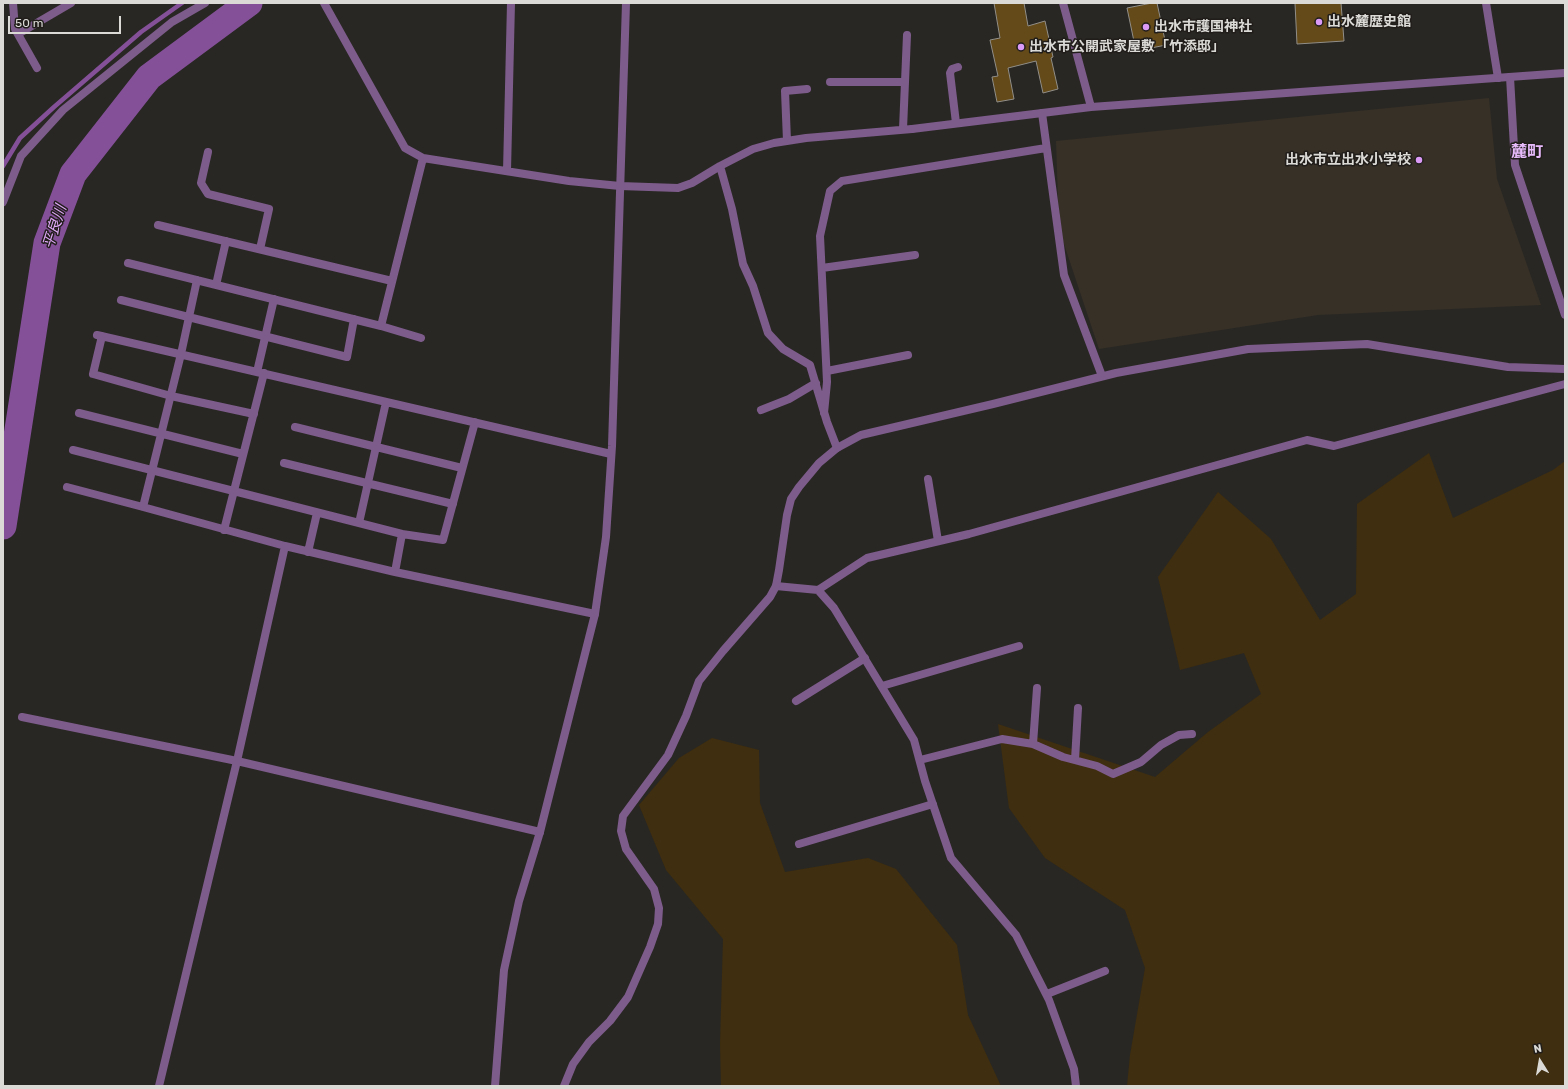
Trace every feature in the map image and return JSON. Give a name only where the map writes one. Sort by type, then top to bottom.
[{"type":"street","points":[[13,3],[14,28],[37,68]]},
{"type":"street","points":[[18,34],[71,3]]},
{"type":"street","points":[[3,202],[21,156],[63,110],[172,22],[205,3]]},
{"type":"street","points":[[324,3],[405,148],[423,158],[569,181],[620,186],[678,188],[692,183],[720,166],[753,149],[787,141],[912,129],[1091,107],[1565,73]]},
{"type":"street","points":[[507,171],[511,3]]},
{"type":"street","points":[[495,1086],[504,970],[519,901],[540,832],[595,614],[606,537],[611,454],[626,3]]},
{"type":"street","points":[[1062,3],[1091,107]]},
{"type":"street","points":[[1486,3],[1498,78]]},
{"type":"street","points":[[903,129],[907,35]]},
{"type":"street","points":[[956,123],[950,73],[952,69],[958,67]]},
{"type":"street","points":[[1510,77],[1515,165],[1565,315]]},
{"type":"street","points":[[830,82],[905,82]]},
{"type":"street","points":[[787,141],[785,91],[807,89]]},
{"type":"street","points":[[1042,113],[1064,275],[1102,376]]},
{"type":"street","points":[[824,413],[827,371],[820,236],[830,191],[842,181],[1046,148]]},
{"type":"street","points":[[208,152],[201,183],[208,194],[269,209],[260,249]]},
{"type":"street","points":[[381,326],[423,158]]},
{"type":"street","points":[[720,166],[732,209],[743,264],[753,286],[768,333],[783,349],[810,365],[824,413],[837,448]]},
{"type":"street","points":[[158,225],[392,281]]},
{"type":"street","points":[[216,285],[226,241]]},
{"type":"street","points":[[822,268],[915,255]]},
{"type":"street","points":[[128,263],[354,319],[421,338]]},
{"type":"street","points":[[143,508],[181,354],[197,280]]},
{"type":"street","points":[[224,530],[254,414],[261,373],[265,336],[274,299]]},
{"type":"street","points":[[121,300],[347,357],[354,319]]},
{"type":"street","points":[[254,414],[171,396],[93,374],[100,335],[611,454]]},
{"type":"street","points":[[564,1086],[577,1058],[589,1042],[610,1021],[628,996],[650,947],[658,924],[659,908],[654,889],[626,849],[621,831],[623,816],[668,756],[686,716],[699,681],[722,651],[770,597],[776,586],[787,515],[791,500],[799,487],[819,463],[837,448],[861,435],[993,404],[1102,376],[1248,349],[1367,344],[1508,367],[1565,369]]},
{"type":"street","points":[[827,371],[908,355]]},
{"type":"street","points":[[762,410],[789,399],[816,383]]},
{"type":"street","points":[[776,586],[818,590],[867,558],[969,534],[1307,440],[1334,446],[1565,384]]},
{"type":"street","points":[[359,523],[386,402]]},
{"type":"street","points":[[79,413],[243,454]]},
{"type":"street","points":[[73,450],[402,534],[443,540],[474,422]]},
{"type":"street","points":[[295,426],[462,468]]},
{"type":"street","points":[[284,463],[453,504]]},
{"type":"street","points":[[928,479],[938,541]]},
{"type":"street","points":[[67,488],[308,552],[595,614]]},
{"type":"street","points":[[308,552],[317,513]]},
{"type":"street","points":[[395,572],[402,534]]},
{"type":"street","points":[[159,1086],[237,760],[285,546]]},
{"type":"street","points":[[818,590],[834,608],[914,740],[951,858],[1016,935],[1047,994],[1074,1069],[1076,1086]]},
{"type":"street","points":[[882,686],[1019,646]]},
{"type":"street","points":[[796,701],[865,658]]},
{"type":"street","points":[[1033,744],[1036,688]]},
{"type":"street","points":[[1076,760],[1078,708]]},
{"type":"street","points":[[22,717],[237,760],[540,832]]},
{"type":"street","points":[[920,760],[1002,739],[1033,744],[1063,757],[1096,766],[1113,774],[1141,762],[1161,745],[1179,735],[1192,734]]},
{"type":"street","points":[[799,844],[933,804]]},
{"type":"street","points":[[1047,994],[1105,971]]},
{"type":"shaded area","points":[[1489,98],[1497,179],[1541,305],[1318,315],[1099,349],[1059,229],[1056,141]]},
{"type":"shaded area","points":[[1429,453],[1453,518],[1553,470],[1565,461],[1565,1086],[1127,1086],[1130,1055],[1145,968],[1125,910],[1045,858],[1009,808],[998,724],[1155,777],[1208,732],[1261,694],[1244,653],[1180,670],[1158,577],[1218,492],[1271,539],[1320,620],[1356,594],[1357,504]]},
{"type":"shaded area","points":[[712,738],[759,750],[760,803],[785,872],[868,858],[896,869],[957,945],[968,1015],[1001,1086],[721,1086],[720,1044],[723,939],[666,870],[639,805],[679,758]]},
{"type":"building","points":[[994,3],[1024,3],[1028,26],[1045,21],[1058,89],[1043,93],[1036,61],[1008,68],[1014,99],[997,102],[992,77],[998,76],[990,40],[1000,38]]},
{"type":"building","name":"出水市護国神社","points":[[1157,3],[1166,45],[1136,51],[1127,8]]},
{"type":"building","name":"出水麓歴史館","points":[[1295,3],[1341,3],[1344,41],[1297,44]]},
{"type":"waterway","points":[[3,166],[20,138],[54,107],[141,32],[182,3]]},
{"type":"waterway","name":"平良川","points":[[3,526],[47,243],[73,174],[149,77],[249,3]]},
{"type":"place","name":"出水麓歴史館","points":[[1319,22]]},
{"type":"place","name":"出水市護国神社","points":[[1146,27]]},
{"type":"place","name":"出水市公開武家屋敷「竹添邸」","points":[[1021,47]]},
{"type":"place","name":"出水市立出水小学校","points":[[1419,160]]},
{"type":"district","name":"麓町","points":[[1527,152]]}]
